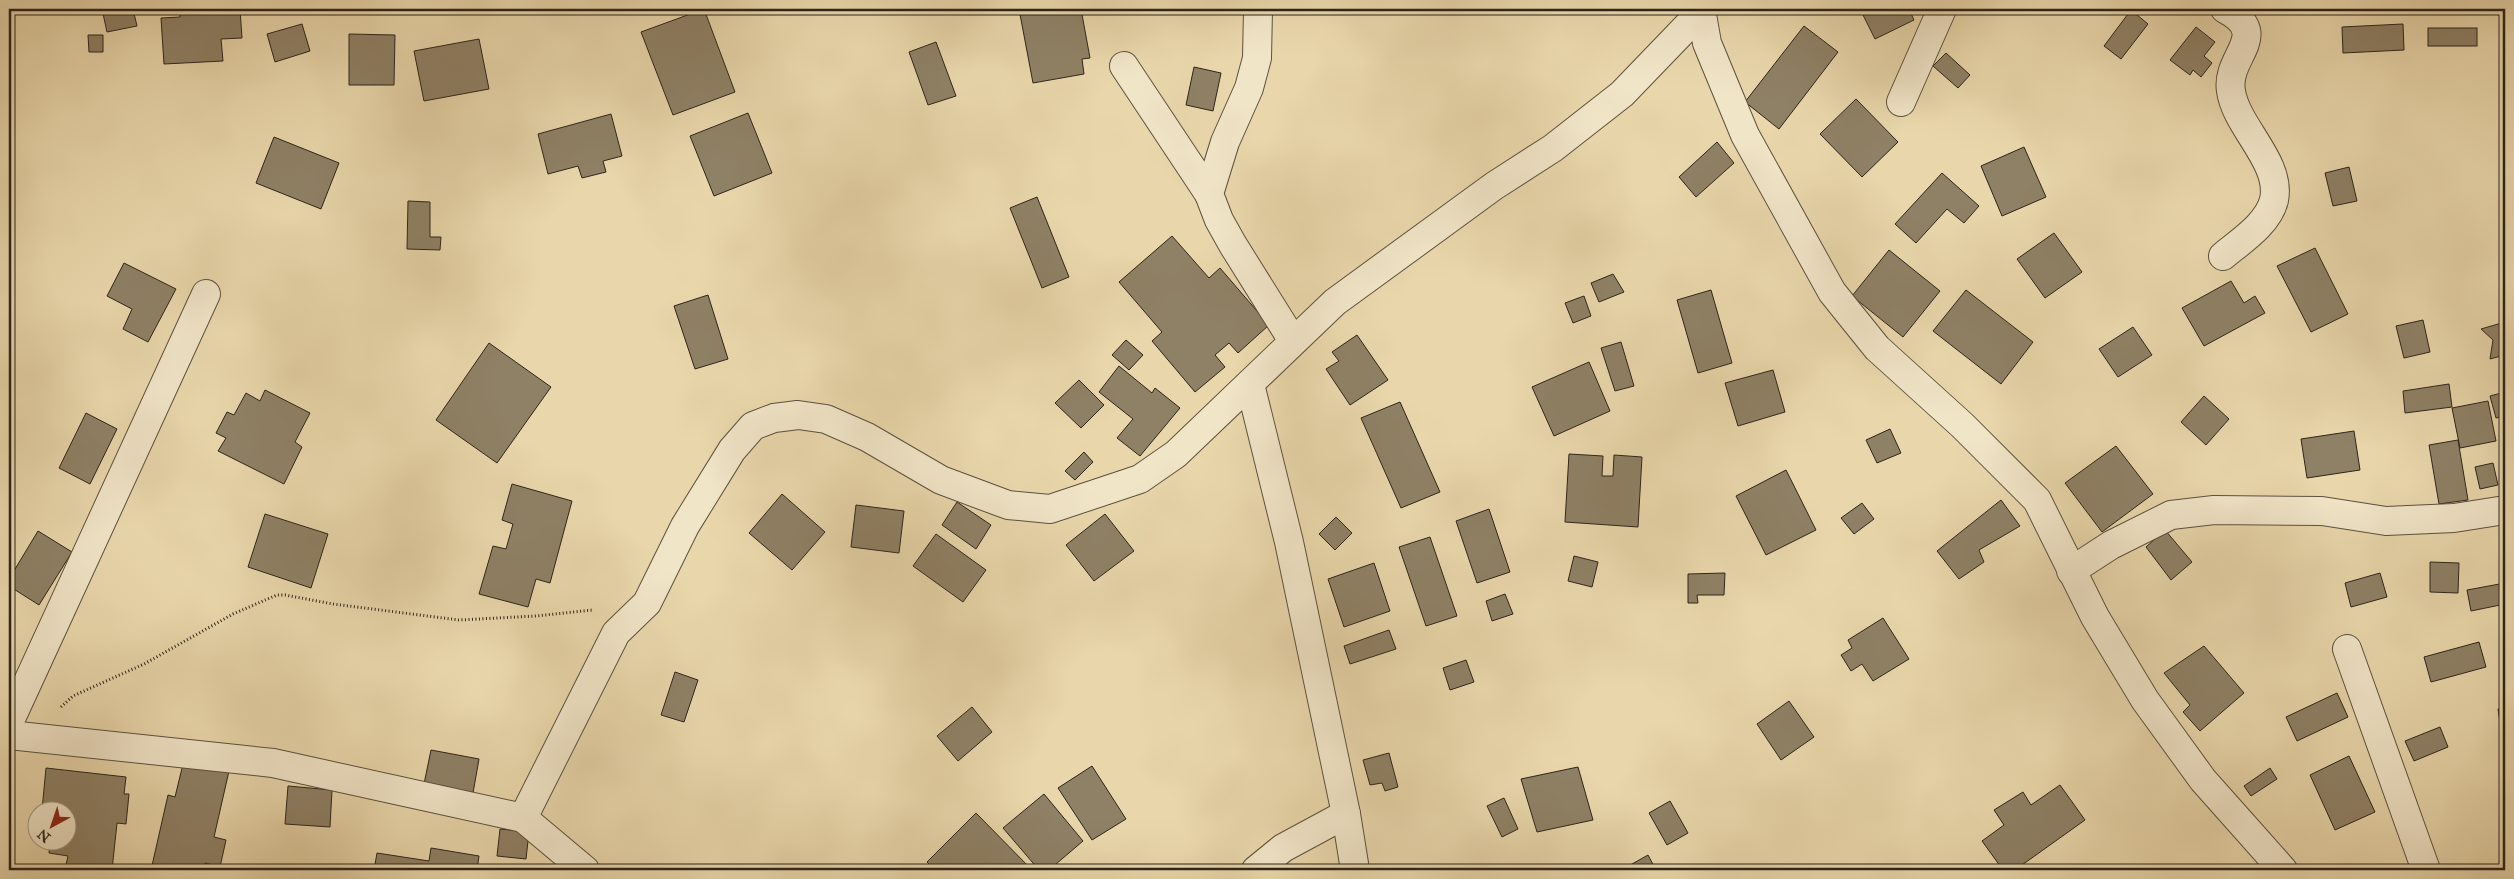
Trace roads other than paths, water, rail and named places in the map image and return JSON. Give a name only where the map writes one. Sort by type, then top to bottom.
[{"type":"street","points":[[1210,194],[1228,135],[1249,88],[1257,58],[1258,9]]},
{"type":"street","points":[[1901,102],[1942,9]]},
{"type":"street","points":[[2223,256],[2265,218],[2274,199],[2274,188],[2263,154],[2238,112],[2231,92],[2231,76],[2246,44],[2248,34],[2242,20],[2225,9]]},
{"type":"street","points":[[523,818],[616,633],[647,603],[685,526],[732,450],[753,426],[774,418],[798,414],[826,419],[868,437],[941,480],[1008,505],[1050,509],[1140,480],[1176,454],[1293,341],[1342,297],[1494,186],[1553,148],[1622,94],[1701,11]]},
{"type":"street","points":[[1701,11],[1707,43],[1745,134],[1832,292],[1878,348],[1962,425],[2037,500],[2095,617],[2144,700],[2203,780],[2283,870]]},
{"type":"street","points":[[1124,66],[1210,194],[1218,220],[1293,341]]},
{"type":"street","points":[[9,723],[206,294]]},
{"type":"street","points":[[1250,384],[1289,542],[1346,814],[1355,870]]},
{"type":"street","points":[[2071,571],[2111,545],[2171,515],[2214,510],[2322,511],[2386,521],[2454,518],[2505,510]]},
{"type":"street","points":[[2347,649],[2426,870]]},
{"type":"street","points":[[21,737],[273,763],[523,818],[586,870]]},
{"type":"street","points":[[1256,870],[1283,848],[1346,814]]}]
